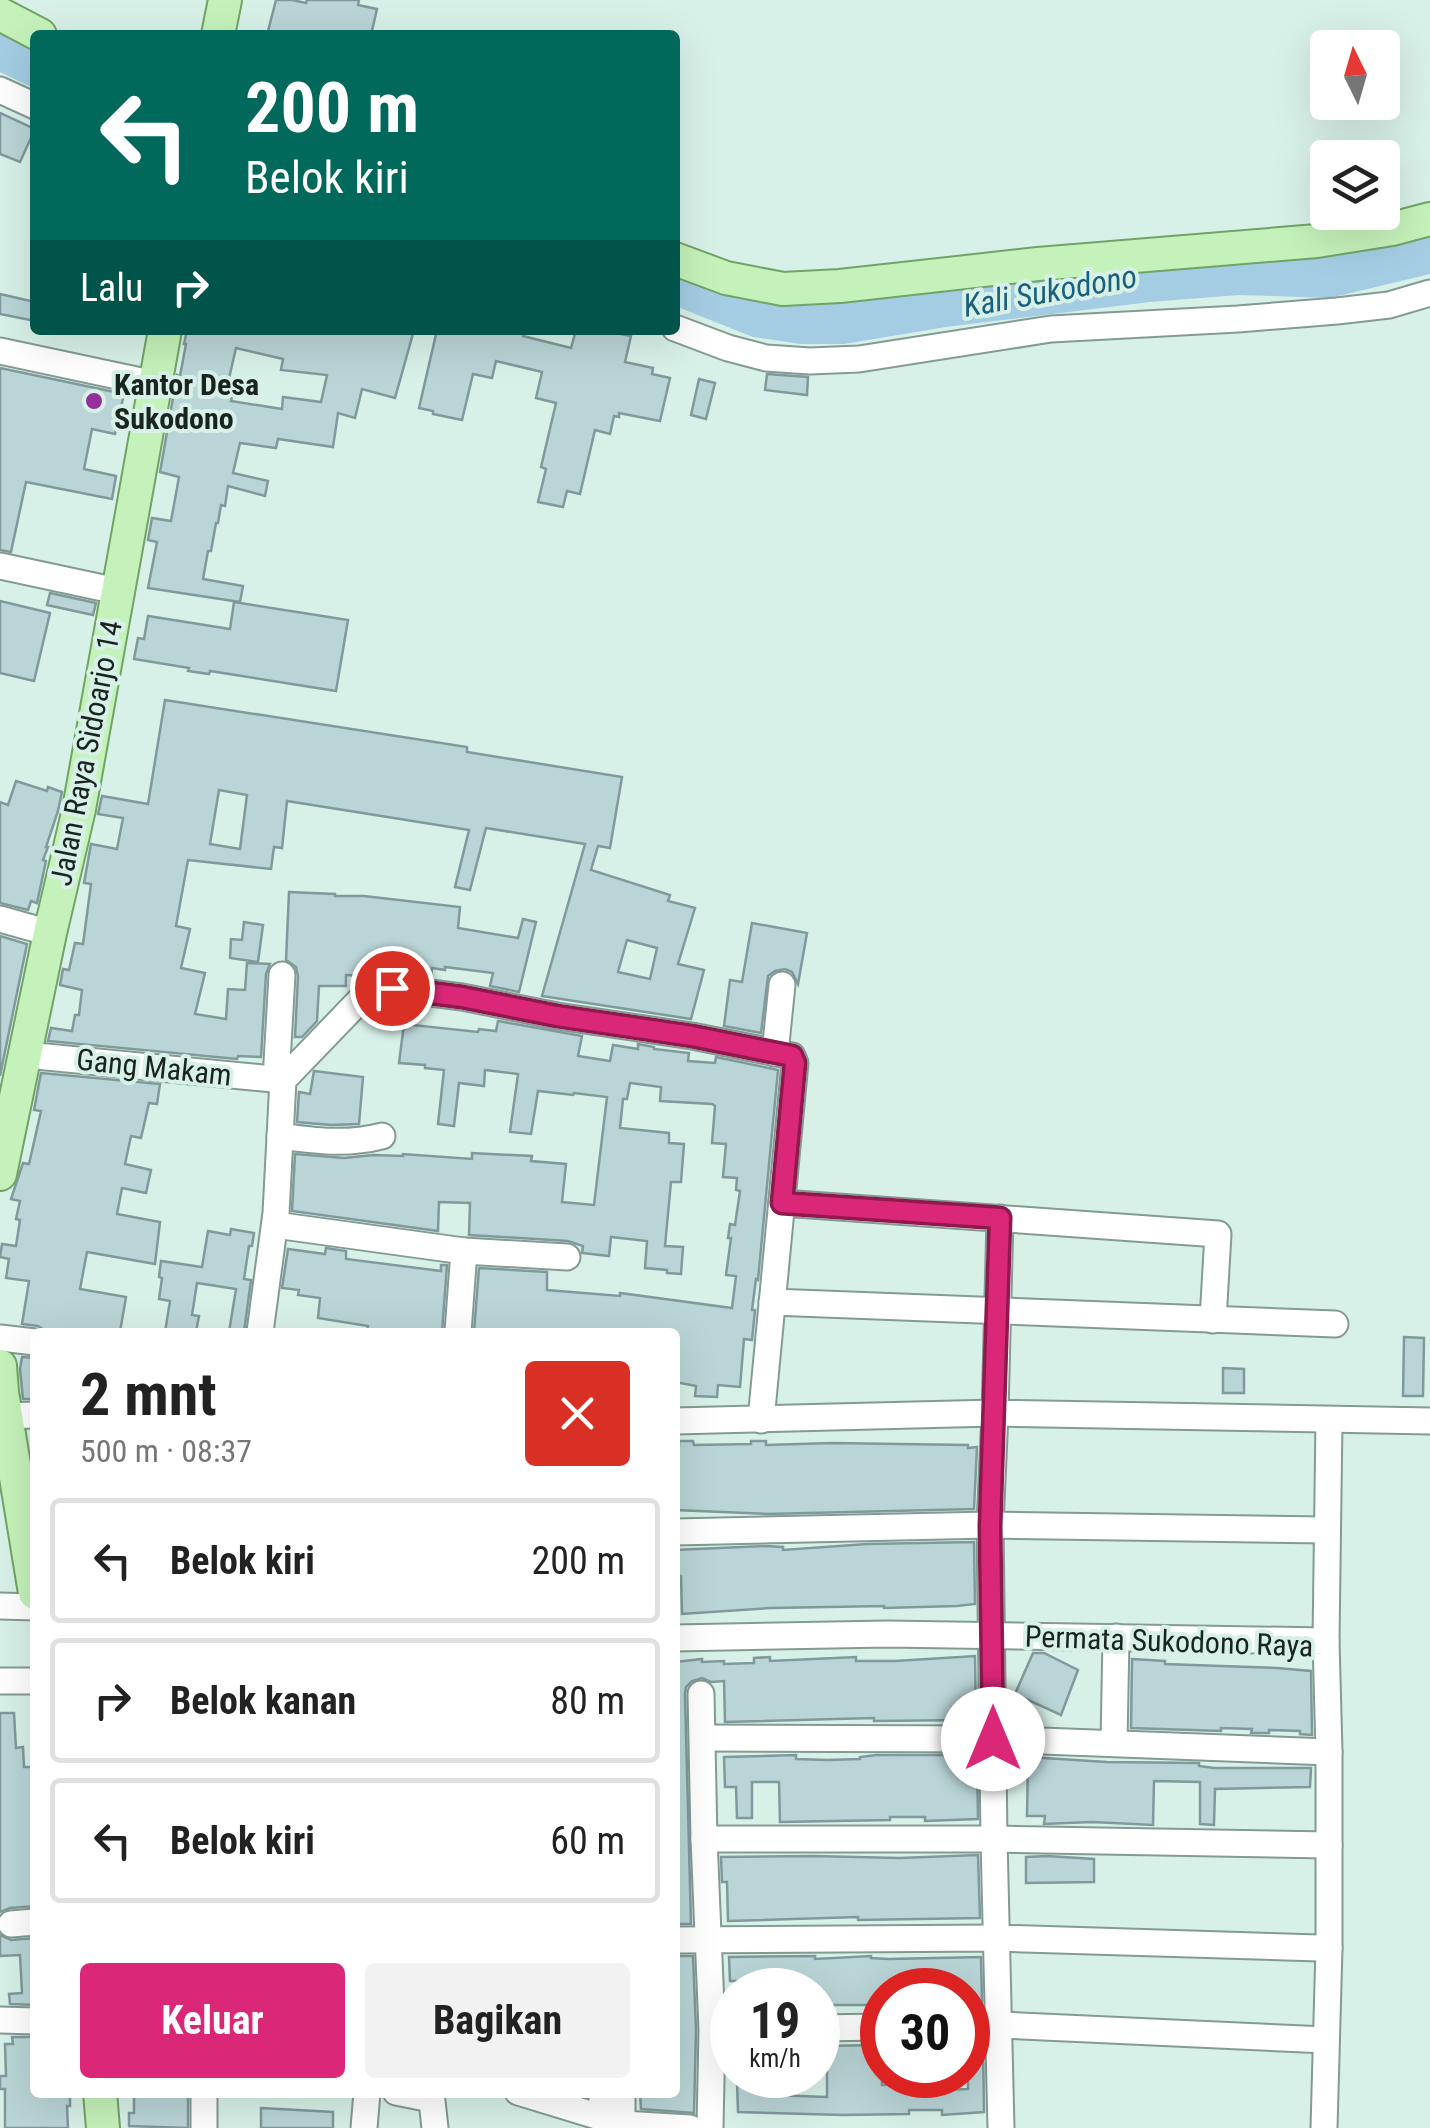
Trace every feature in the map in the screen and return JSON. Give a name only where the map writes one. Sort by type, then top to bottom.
[{"type":"main road","points":[[219,30],[225,0]]},
{"type":"main road","points":[[0,14],[30,30]]},
{"type":"main road","points":[[680,261],[726,278],[784,289],[840,286],[1038,264],[1317,241],[1430,219]]},
{"type":"main road","name":"Jalan Raya Sidoarjo 14","points":[[0,1174],[80,809],[163,335]]},
{"type":"main road","points":[[8,1397],[30,1557]]},
{"type":"main road","points":[[100,2098],[103,2128]]},
{"type":"street","points":[[0,90],[30,104]]},
{"type":"street","points":[[680,330],[766,358],[810,362],[859,359],[1051,329],[1337,311],[1389,305],[1430,292]]},
{"type":"street","points":[[0,350],[155,384]]},
{"type":"street","points":[[0,566],[118,591]]},
{"type":"street","points":[[0,919],[50,933]]},
{"type":"street","points":[[261,1328],[275,1225],[282,975]]},
{"type":"street","points":[[776,1053],[782,985]]},
{"type":"street","points":[[279,1080],[362,998],[392,988],[792,1056],[795,1063],[761,1420]]},
{"type":"street","name":"Gang Makam","points":[[26,1055],[279,1080]]},
{"type":"street","points":[[280,1136],[326,1142],[359,1142],[382,1136]]},
{"type":"street","points":[[782,1203],[1218,1234],[1213,1320]]},
{"type":"street","points":[[1000,1218],[990,1526],[1001,2128]]},
{"type":"street","points":[[275,1225],[464,1251],[567,1257]]},
{"type":"street","points":[[458,1328],[464,1251]]},
{"type":"street","points":[[772,1302],[1335,1324]]},
{"type":"street","points":[[0,1338],[30,1341]]},
{"type":"street","points":[[680,1421],[994,1414],[1430,1421]]},
{"type":"street","points":[[1326,1641],[1330,1420]]},
{"type":"street","points":[[680,1532],[990,1526],[1327,1530]]},
{"type":"street","points":[[0,1606],[30,1608]]},
{"type":"street","name":"Permata Sukodono Raya","points":[[680,1638],[888,1634],[1326,1641],[1329,1948],[1324,2128]]},
{"type":"street","points":[[1114,1742],[1116,1637]]},
{"type":"street","points":[[0,1682],[30,1681]]},
{"type":"street","points":[[701,1694],[707,1940],[712,1968]]},
{"type":"street","points":[[703,1738],[993,1739],[1329,1752]]},
{"type":"street","points":[[704,1838],[1329,1846]]},
{"type":"street","points":[[680,1940],[996,1938],[1329,1948]]},
{"type":"street","points":[[0,2020],[30,2021]]},
{"type":"street","points":[[990,2025],[1326,2040]]},
{"type":"street","points":[[204,2098],[204,2127]]},
{"type":"street","points":[[364,2128],[366,2098]]},
{"type":"street","points":[[536,2098],[616,2124],[690,2128]]},
{"type":"street","points":[[605,2098],[616,2124]]},
{"type":"street","points":[[616,2124],[621,2098]]},
{"type":"street","points":[[710,2128],[714,2098]]},
{"type":"water","points":[[0,30],[30,45],[30,87],[0,72]]},
{"type":"water","points":[[1430,229],[1430,274],[1330,298],[1239,295],[1150,302],[844,344],[801,344],[753,337],[680,308],[680,273],[823,300],[1355,255]]},
{"type":"building","points":[[276,0],[359,0],[358,5],[377,9],[372,30],[268,30]]},
{"type":"building","points":[[0,113],[30,127],[30,140],[20,162],[0,154]]},
{"type":"building","points":[[0,294],[30,301],[30,320],[0,314]]},
{"type":"building","points":[[186,335],[413,335],[395,398],[362,389],[355,418],[338,413],[333,447],[278,439],[276,448],[240,443],[233,473],[268,481],[265,496],[228,486],[203,579],[243,586],[240,602],[148,588],[157,542],[148,540],[152,518],[171,521],[179,477],[160,472]],"holes":[[[236,348],[283,359],[281,370],[327,375],[321,402],[283,397],[282,409],[231,401],[234,389],[227,387]]]},
{"type":"building","points":[[436,335],[523,335],[571,348],[575,335],[626,335],[631,336],[625,362],[653,368],[652,374],[670,378],[660,421],[619,413],[619,417],[614,416],[610,434],[595,430],[580,494],[567,491],[563,507],[538,502],[546,469],[541,467],[556,403],[536,398],[542,372],[496,361],[492,378],[473,374],[462,420],[419,408]]},
{"type":"building","points":[[0,368],[124,394],[115,434],[92,429],[84,469],[116,476],[112,499],[26,482],[11,552],[0,550]]},
{"type":"building","points":[[767,374],[808,377],[807,395],[765,390]]},
{"type":"building","points":[[699,379],[715,383],[706,419],[691,415]]},
{"type":"building","points":[[50,593],[96,603],[93,615],[47,605]]},
{"type":"building","points":[[0,601],[50,613],[34,681],[0,673]]},
{"type":"building","points":[[234,602],[348,620],[336,691],[188,671],[189,668],[134,659],[138,638],[144,639],[148,616],[230,629]]},
{"type":"building","points":[[165,700],[467,747],[467,752],[622,777],[610,848],[598,846],[591,870],[670,895],[668,901],[695,908],[678,964],[704,970],[691,1019],[542,996],[585,844],[486,828],[470,890],[455,887],[469,830],[287,801],[282,848],[274,847],[271,869],[188,860],[176,926],[190,929],[181,968],[205,973],[195,1014],[226,1019],[228,989],[245,990],[247,963],[270,964],[266,974],[261,1057],[237,1059],[48,1041],[51,1028],[72,1031],[75,1015],[79,1015],[82,990],[60,985],[63,969],[69,970],[75,943],[83,944],[91,884],[84,883],[91,844],[117,849],[123,818],[98,814],[102,796],[148,804]],"holes":[[[219,790],[247,795],[240,849],[210,844]],[[627,940],[657,948],[650,979],[618,972]]]},
{"type":"building","points":[[16,781],[62,792],[43,860],[46,861],[37,903],[31,901],[28,910],[0,903],[0,802],[8,805]]},
{"type":"building","points":[[289,892],[460,907],[458,928],[518,938],[523,919],[536,922],[519,992],[490,986],[493,973],[445,967],[432,968],[431,977],[392,972],[346,975],[346,986],[319,986],[317,1021],[302,1037],[295,1037],[298,976],[296,967],[286,960]]},
{"type":"building","points":[[244,922],[263,925],[258,962],[230,958],[231,939],[242,940]]},
{"type":"building","points":[[752,923],[807,933],[798,984],[792,972],[785,969],[768,976],[761,1033],[724,1026],[730,980],[742,982]]},
{"type":"building","points":[[0,936],[27,944],[0,1076]]},
{"type":"building","points":[[498,1021],[582,1036],[578,1056],[610,1061],[613,1045],[638,1049],[638,1044],[689,1053],[688,1061],[715,1063],[716,1057],[778,1070],[752,1340],[744,1339],[740,1387],[718,1385],[717,1397],[695,1396],[696,1386],[680,1383],[680,1328],[474,1328],[479,1268],[547,1272],[547,1290],[620,1293],[732,1308],[736,1276],[726,1275],[728,1238],[730,1224],[735,1225],[740,1191],[736,1190],[737,1178],[723,1177],[726,1144],[712,1143],[712,1104],[660,1101],[661,1087],[630,1083],[627,1099],[623,1099],[620,1128],[669,1133],[669,1143],[684,1144],[681,1182],[671,1182],[665,1246],[683,1247],[681,1274],[645,1268],[647,1241],[611,1237],[609,1256],[582,1253],[583,1246],[568,1241],[469,1235],[470,1203],[439,1202],[438,1231],[292,1211],[295,1154],[344,1158],[403,1154],[472,1159],[472,1153],[532,1156],[531,1161],[566,1164],[562,1202],[594,1205],[607,1097],[538,1091],[531,1134],[510,1132],[518,1074],[485,1070],[484,1086],[459,1083],[454,1126],[438,1124],[444,1070],[399,1063],[404,1024],[496,1031]]},
{"type":"building","points":[[314,1071],[363,1077],[359,1124],[297,1122],[299,1092],[310,1094]]},
{"type":"building","points":[[41,1073],[160,1084],[157,1104],[149,1103],[141,1138],[131,1136],[125,1164],[151,1170],[146,1193],[122,1188],[117,1214],[160,1222],[155,1264],[87,1252],[80,1289],[126,1297],[121,1328],[41,1328],[22,1324],[29,1281],[6,1278],[9,1259],[0,1257],[2,1244],[16,1246],[20,1201],[11,1199],[23,1163],[29,1164],[41,1111],[34,1110]]},
{"type":"building","points":[[231,1229],[254,1233],[244,1279],[251,1280],[245,1328],[230,1328],[236,1289],[197,1283],[192,1315],[199,1316],[197,1328],[166,1328],[170,1301],[159,1299],[161,1261],[202,1267],[208,1231],[230,1235]]},
{"type":"building","points":[[326,1248],[346,1251],[346,1259],[441,1271],[441,1265],[447,1265],[442,1328],[368,1328],[318,1318],[320,1298],[282,1288],[288,1249],[325,1254]]},
{"type":"building","points":[[1404,1337],[1424,1338],[1423,1396],[1403,1396]]},
{"type":"building","points":[[22,1357],[30,1358],[30,1399],[23,1399]]},
{"type":"building","points":[[1223,1368],[1244,1369],[1244,1393],[1223,1393]]},
{"type":"building","points":[[680,1441],[693,1441],[694,1445],[766,1441],[766,1445],[977,1447],[974,1509],[767,1514],[680,1510]]},
{"type":"building","points":[[974,1542],[975,1604],[682,1614],[680,1550],[766,1546],[783,1550]]},
{"type":"building","points":[[1033,1653],[1044,1653],[1078,1670],[1061,1715],[1015,1694]]},
{"type":"building","points":[[975,1656],[976,1718],[725,1722],[724,1681],[702,1678],[686,1687],[691,1924],[680,1924],[680,1661],[754,1663],[754,1658],[770,1657],[770,1661],[856,1657],[856,1661]]},
{"type":"building","points":[[1132,1659],[1311,1671],[1312,1735],[1300,1731],[1251,1733],[1252,1729],[1131,1728]]},
{"type":"building","points":[[0,1713],[14,1713],[16,1748],[23,1747],[24,1767],[30,1767],[30,1906],[0,1912]]},
{"type":"building","points":[[796,1755],[796,1759],[827,1760],[876,1755],[977,1755],[978,1819],[925,1821],[925,1817],[890,1817],[780,1822],[779,1782],[752,1782],[752,1818],[737,1818],[736,1787],[725,1787],[724,1757]]},
{"type":"building","points":[[1028,1757],[1199,1763],[1214,1768],[1311,1768],[1310,1787],[1215,1789],[1214,1825],[1200,1824],[1200,1782],[1154,1781],[1153,1825],[1044,1824],[1045,1816],[1027,1816]]},
{"type":"building","points":[[978,1855],[980,1918],[728,1921],[727,1882],[722,1882],[721,1857]]},
{"type":"building","points":[[1026,1857],[1094,1859],[1094,1882],[1026,1883]]},
{"type":"building","points":[[0,1935],[11,1940],[30,1938],[30,2005],[10,2004],[9,1994],[22,1993],[20,1955],[0,1956]]},
{"type":"building","points":[[680,1956],[693,1956],[694,2113],[641,2109],[640,2098],[680,2098]]},
{"type":"building","points":[[729,1957],[981,1957],[981,1968],[860,1968],[860,2005],[840,2005],[840,1968],[729,1968]]},
{"type":"building","points":[[12,2037],[30,2037],[30,2098],[70,2098],[68,2128],[5,2128],[5,2089],[0,2089],[0,2076],[6,2076],[5,2044],[13,2044]]},
{"type":"building","points":[[860,2045],[860,2098],[984,2098],[984,2112],[738,2112],[738,2098],[840,2098],[840,2046]]},
{"type":"building","points":[[134,2098],[188,2098],[188,2128],[129,2126],[129,2113],[134,2113]]},
{"type":"building","points":[[261,2108],[333,2112],[333,2128],[261,2128]]},
{"type":"waterway","name":"Kali Sukodono","points":[[1284,260],[1430,245]]},
{"type":"waterway","name":"Kali Sukodono","points":[[1120,279],[1225,265]]},
{"type":"place","name":"Kantor Desa Sukodono","points":[[94,401]]},
{"type":"route","points":[[392,988],[792,1056],[795,1063],[782,1203],[1000,1218],[990,1526],[993,1739]]}]
